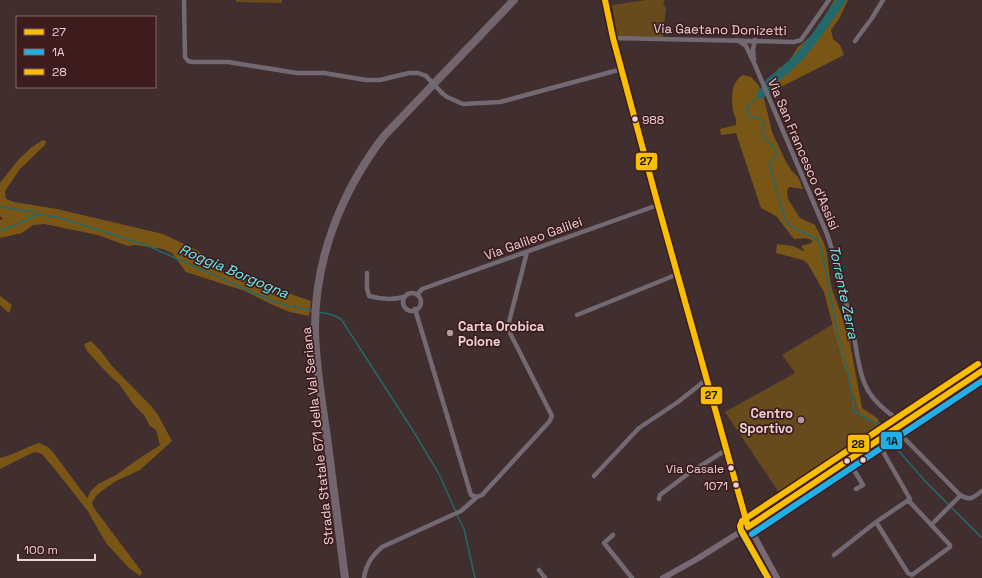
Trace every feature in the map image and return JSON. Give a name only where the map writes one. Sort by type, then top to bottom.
[{"type":"highway","name":"Strada Statale 671 della Val Seriana","points":[[346,578],[321,388],[315,330],[316,302],[324,259],[336,220],[346,196],[366,160],[396,121],[514,0]]},
{"type":"street","points":[[184,0],[185,57],[188,61],[193,62],[228,62],[298,73],[324,73],[366,80],[380,80],[409,73],[418,74],[426,76],[447,97],[463,104],[500,102],[622,69]]},
{"type":"street","points":[[605,0],[613,38],[745,519],[777,578]]},
{"type":"street","name":"Via Gaetano Donizetti","points":[[613,38],[794,42],[801,40],[830,0]]},
{"type":"street","points":[[855,41],[883,0]]},
{"type":"street","name":"Via San Francesco d'Assisi","points":[[737,40],[746,46],[755,65],[827,234],[846,300],[864,382],[872,396],[902,424]]},
{"type":"street","name":"Via San Francesco d'Assisi","points":[[755,65],[753,49],[756,40]]},
{"type":"street","name":"Via Galileo Galilei","points":[[417,295],[422,289],[658,204]]},
{"type":"street","points":[[364,578],[366,567],[373,555],[382,547],[461,511],[477,497],[482,495],[549,422],[552,416],[510,332],[509,322],[527,252]]},
{"type":"street","points":[[367,273],[367,288],[369,296],[378,298],[400,298],[410,293],[419,297],[419,306],[415,309],[408,310],[403,303],[404,297]]},
{"type":"street","points":[[577,315],[678,274]]},
{"type":"street","points":[[415,309],[471,495],[477,497]]},
{"type":"street","points":[[663,578],[697,559],[748,527],[982,371]]},
{"type":"street","points":[[594,476],[639,428],[678,402],[707,379]]},
{"type":"street","points":[[895,429],[966,499],[971,498],[982,491]]},
{"type":"street","points":[[876,522],[908,573],[912,575],[950,547],[950,545],[908,500],[910,498],[877,441]]},
{"type":"street","points":[[659,500],[660,495],[689,473],[726,450]]},
{"type":"street","points":[[848,460],[863,486],[856,489]]},
{"type":"street","points":[[931,525],[961,495]]},
{"type":"street","points":[[834,555],[876,522],[908,500]]},
{"type":"street","points":[[613,536],[604,543],[632,578]]},
{"type":"street","points":[[539,570],[546,578]]},
{"type":"shaded area","points":[[236,0],[282,0],[282,3],[236,2]]},
{"type":"shaded area","points":[[646,0],[665,0],[663,4],[666,8],[663,37],[619,36],[617,34],[612,5]]},
{"type":"shaded area","points":[[834,0],[848,0],[839,19],[831,30],[833,39],[840,45],[844,55],[771,92],[766,82],[779,68],[787,64],[798,47],[816,32]]},
{"type":"shaded area","points":[[743,75],[751,77],[759,86],[764,98],[772,132],[786,162],[798,177],[803,189],[789,187],[787,191],[788,199],[800,218],[815,225],[824,243],[833,292],[849,338],[862,408],[877,418],[881,425],[860,414],[843,364],[824,292],[808,264],[803,260],[776,253],[777,244],[793,246],[805,252],[801,246],[812,243],[812,240],[805,238],[794,239],[776,216],[761,208],[736,133],[721,135],[720,129],[736,125],[732,105],[732,95],[736,82]]},
{"type":"shaded area","points":[[43,140],[46,141],[45,145],[20,169],[5,191],[6,199],[14,202],[57,209],[163,234],[197,250],[222,271],[311,301],[309,316],[290,312],[245,291],[186,272],[172,253],[163,249],[135,245],[128,246],[98,235],[44,224],[33,225],[22,233],[0,238],[0,220],[3,219],[0,216],[0,183],[19,159],[32,147]]},
{"type":"shaded area","points":[[0,296],[12,305],[9,313],[0,305]]},
{"type":"shaded area","name":"Centro Sportivo","points":[[833,324],[843,364],[860,414],[897,434],[788,506],[725,412],[795,373],[782,355]]},
{"type":"shaded area","points":[[91,341],[112,366],[152,407],[172,441],[140,470],[116,481],[103,490],[96,496],[92,503],[94,508],[142,572],[140,576],[129,568],[106,543],[87,510],[42,454],[35,452],[32,453],[0,469],[0,458],[39,443],[48,447],[53,452],[87,498],[98,484],[116,475],[160,445],[156,430],[150,426],[144,415],[134,405],[119,384],[87,351],[84,344]]},
{"type":"waterway","name":"Torrente Zerra","points":[[761,94],[768,88],[770,82],[800,56],[841,0]]},
{"type":"waterway","name":"Torrente Zerra","points":[[761,94],[746,108],[749,116],[762,120],[764,124],[761,133],[776,151],[776,156],[769,164],[784,215],[790,226],[817,239],[821,247],[855,412],[875,423],[887,432]]},
{"type":"waterway","points":[[0,207],[39,214]]},
{"type":"waterway","name":"Roggia Borgogna","points":[[0,230],[39,214],[61,218],[146,245],[277,303],[313,311]]},
{"type":"waterway","name":"Roggia Borgogna","points":[[319,312],[333,315],[341,319],[412,429],[439,474],[456,512]]},
{"type":"waterway","name":"Torrente Zerra","points":[[889,434],[897,449],[925,481],[982,538]]},
{"type":"waterway","name":"Roggia Borgogna","points":[[457,515],[464,529],[475,578]]},
{"type":"transit line","name":"27","points":[[605,0],[613,38],[658,205],[748,527]]},
{"type":"transit line","name":"28","points":[[768,578],[741,530],[740,526],[742,521],[978,364]]},
{"type":"transit line","name":"27","points":[[748,527],[982,371]]},
{"type":"transit line","name":"1A","points":[[752,534],[982,381]]},
{"type":"transit line","name":"1A","points":[[741,531],[768,578]]},
{"type":"place","name":"988","points":[[635,119]]},
{"type":"place","name":"Carta Orobica Polone","points":[[450,333]]},
{"type":"place","name":"Centro Sportivo","points":[[801,420]]},
{"type":"place","name":"Via Casale","points":[[731,468]]},
{"type":"place","name":"1071","points":[[736,485]]}]
